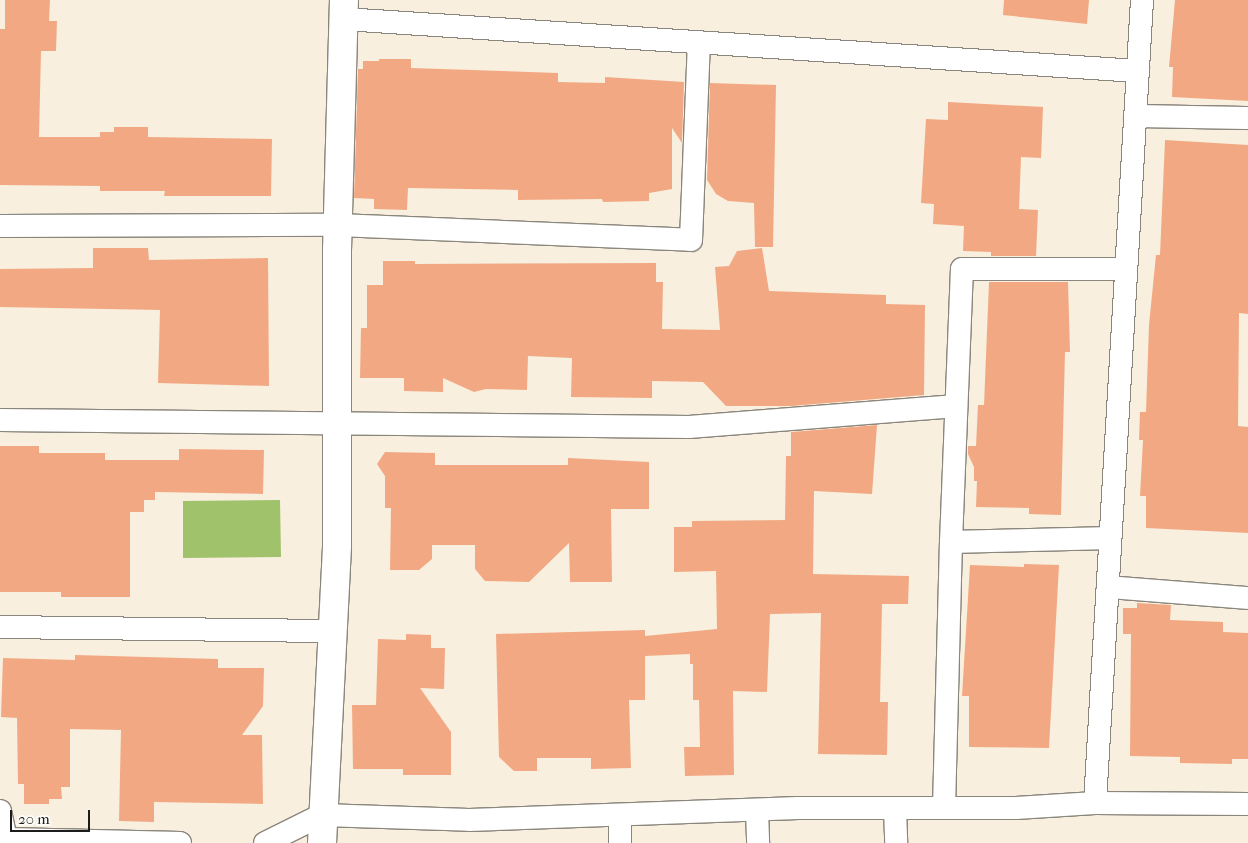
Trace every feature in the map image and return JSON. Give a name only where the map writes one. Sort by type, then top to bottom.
[{"type":"street","points":[[1095,803],[1142,0]]},
{"type":"street","points":[[322,843],[338,544],[338,225],[344,9],[699,42],[1138,71]]},
{"type":"street","points":[[0,226],[338,225],[691,240],[699,42]]},
{"type":"street","points":[[1135,116],[1248,118]]},
{"type":"street","points":[[944,808],[950,542],[962,269],[1126,269]]},
{"type":"street","points":[[0,420],[689,427],[956,406]]},
{"type":"street","points":[[950,542],[1110,538]]},
{"type":"street","points":[[1108,587],[1248,598]]},
{"type":"street","points":[[0,627],[332,631]]},
{"type":"street","points":[[265,843],[322,815],[469,820],[757,810],[1016,808],[1095,803],[1248,804]]},
{"type":"street","points":[[895,808],[896,843]]},
{"type":"street","points":[[757,810],[758,843]]},
{"type":"street","points":[[0,811],[7,841],[180,843]]},
{"type":"street","points":[[620,815],[620,843]]},
{"type":"green space","points":[[280,500],[281,557],[183,558],[183,501]]},
{"type":"building","points":[[5,0],[50,0],[49,21],[57,21],[56,51],[41,51],[39,137],[100,137],[100,132],[114,132],[114,127],[148,127],[148,137],[272,139],[271,196],[164,196],[165,191],[100,191],[100,186],[0,185],[0,29],[5,29]]},
{"type":"building","points":[[1004,0],[1089,0],[1087,24],[1003,15]]},
{"type":"building","points":[[1175,0],[1248,0],[1248,101],[1172,97],[1173,67],[1169,67]]},
{"type":"building","points":[[379,59],[411,59],[411,68],[558,73],[558,82],[605,83],[605,77],[684,82],[682,143],[672,128],[672,189],[649,193],[649,201],[603,202],[602,199],[518,200],[518,190],[408,188],[407,210],[374,209],[374,199],[354,198],[358,69],[363,69],[363,61],[379,61]]},
{"type":"building","points":[[710,83],[776,85],[773,247],[755,247],[754,203],[728,201],[716,194],[707,180]]},
{"type":"building","points":[[948,102],[1043,107],[1041,158],[1021,157],[1019,209],[1038,210],[1036,256],[991,256],[991,252],[963,251],[964,226],[933,224],[934,204],[921,203],[926,119],[948,120]]},
{"type":"building","points":[[1165,140],[1248,145],[1248,314],[1239,313],[1238,426],[1248,427],[1248,533],[1146,528],[1146,496],[1140,496],[1143,440],[1139,440],[1140,412],[1146,412],[1149,325],[1156,255],[1160,255]]},
{"type":"building","points":[[93,248],[148,248],[149,260],[268,258],[269,386],[158,383],[160,310],[0,307],[0,269],[93,268]]},
{"type":"building","points":[[762,248],[769,291],[886,295],[886,304],[925,305],[924,395],[791,406],[726,406],[703,382],[652,381],[652,398],[571,397],[572,358],[528,356],[527,390],[486,389],[474,392],[443,378],[443,392],[404,391],[404,378],[360,378],[361,328],[367,328],[367,285],[383,285],[383,261],[415,261],[415,264],[656,263],[656,282],[663,282],[662,329],[720,330],[715,267],[729,266],[737,251]]},
{"type":"building","points":[[989,282],[1068,282],[1070,352],[1065,352],[1061,515],[1029,514],[1029,508],[976,507],[977,481],[974,481],[974,467],[968,454],[968,446],[976,446],[978,405],[984,405]]},
{"type":"building","points":[[877,425],[872,494],[814,491],[813,574],[909,576],[908,604],[882,604],[880,702],[888,702],[887,755],[818,754],[821,613],[770,614],[767,692],[733,691],[734,775],[685,776],[684,747],[700,747],[699,700],[693,700],[693,664],[690,664],[690,654],[645,656],[645,700],[629,700],[631,768],[591,769],[591,758],[537,758],[537,771],[514,771],[499,757],[496,634],[645,630],[645,636],[717,629],[716,571],[674,572],[674,527],[692,527],[692,521],[785,520],[786,456],[791,456],[791,432]]},
{"type":"building","points":[[0,446],[39,446],[39,453],[105,453],[105,460],[179,460],[179,449],[264,450],[263,494],[155,492],[155,500],[144,500],[144,512],[130,512],[130,597],[61,597],[61,592],[0,592]]},
{"type":"building","points":[[385,452],[435,453],[435,465],[568,465],[568,458],[649,462],[649,509],[611,509],[612,582],[570,582],[569,543],[529,582],[485,581],[475,569],[475,545],[432,545],[432,559],[419,570],[390,570],[391,508],[385,508],[385,476],[377,464]]},
{"type":"building","points":[[1024,564],[1059,565],[1049,748],[969,747],[969,696],[962,696],[970,565],[1024,567]]},
{"type":"building","points":[[1137,603],[1171,605],[1170,620],[1223,622],[1223,632],[1248,633],[1248,759],[1232,759],[1232,764],[1180,763],[1180,757],[1130,756],[1131,634],[1123,634],[1123,608],[1137,608]]},
{"type":"building","points":[[406,634],[431,635],[431,648],[445,648],[444,689],[420,688],[451,732],[451,775],[403,775],[403,769],[353,769],[352,705],[376,705],[378,639],[406,640]]},
{"type":"building","points":[[75,655],[218,659],[218,668],[264,668],[263,706],[242,735],[262,735],[263,804],[154,802],[154,822],[119,821],[121,730],[70,729],[70,787],[61,787],[62,799],[49,799],[49,804],[24,804],[24,784],[18,784],[17,718],[1,717],[3,658],[75,660]]}]
